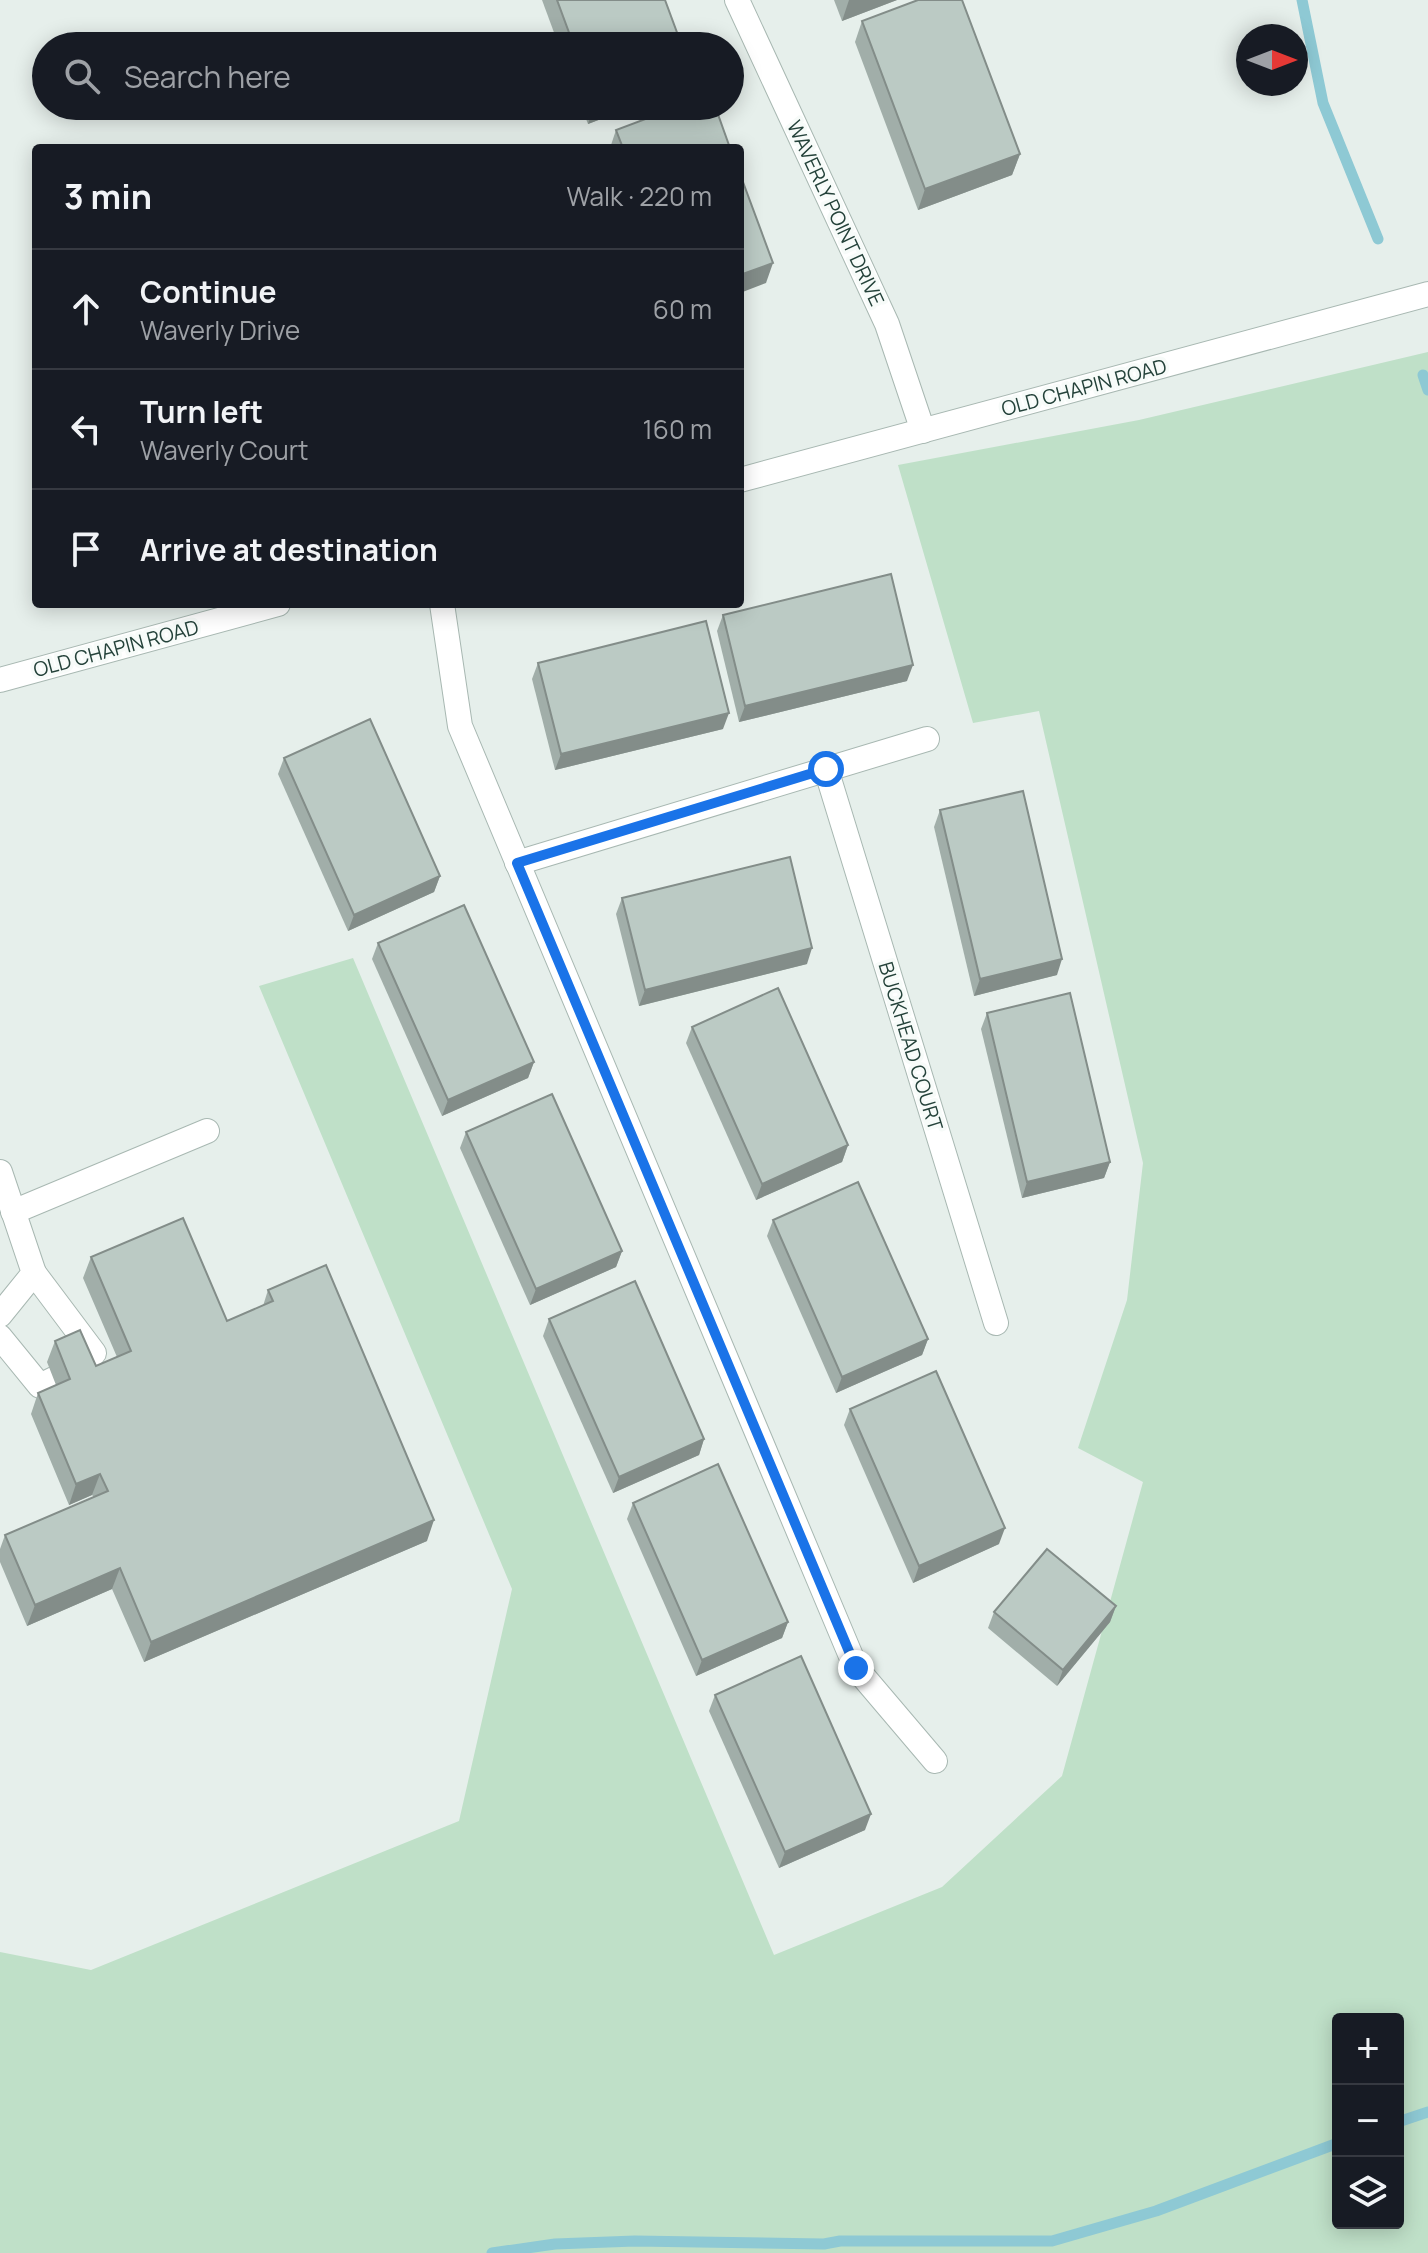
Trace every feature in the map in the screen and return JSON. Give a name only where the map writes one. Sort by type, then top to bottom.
[{"type":"street","name":"WAVERLY POINT DRIVE","points":[[737,0],[887,324],[923,431]]},
{"type":"street","name":"OLD CHAPIN ROAD","points":[[744,479],[1428,294]]},
{"type":"street","name":"OLD CHAPIN ROAD","points":[[0,680],[263,608]]},
{"type":"street","points":[[443,608],[460,726],[856,1668],[935,1761]]},
{"type":"street","points":[[517,863],[927,739]]},
{"type":"street","name":"BUCKHEAD COURT","points":[[826,769],[996,1323]]},
{"type":"street","points":[[13,1212],[207,1131]]},
{"type":"street","points":[[0,1172],[34,1273],[94,1353],[80,1368]]},
{"type":"street","points":[[0,1315],[34,1273]]},
{"type":"street","points":[[0,1337],[40,1386],[54,1379]]},
{"type":"green space","points":[[1428,352],[1428,2253],[0,2253],[0,1952],[91,1970],[459,1821],[512,1589],[259,986],[353,958],[774,1955],[942,1887],[1062,1776],[1143,1482],[1078,1448],[1127,1300],[1143,1163],[1039,711],[973,723],[898,465],[1139,420]]},
{"type":"building","points":[[557,0],[665,0],[677,32],[569,32]]},
{"type":"building","points":[[918,0],[962,0],[1020,154],[925,189],[862,21]]},
{"type":"building","points":[[643,120],[720,120],[729,144],[621,144],[616,130]]},
{"type":"building","points":[[744,185],[773,263],[744,274]]},
{"type":"building","points":[[891,574],[913,665],[745,706],[723,615]]},
{"type":"building","points":[[706,621],[729,713],[561,754],[538,663]]},
{"type":"building","points":[[370,719],[440,876],[354,915],[284,758]]},
{"type":"building","points":[[1023,791],[1062,959],[980,979],[940,810]]},
{"type":"building","points":[[790,857],[812,948],[645,990],[622,898]]},
{"type":"building","points":[[464,905],[534,1062],[448,1100],[378,943]]},
{"type":"building","points":[[778,988],[848,1145],[762,1184],[692,1027]]},
{"type":"building","points":[[1070,993],[1110,1162],[1027,1182],[987,1013]]},
{"type":"building","points":[[552,1094],[622,1251],[536,1289],[466,1132]]},
{"type":"building","points":[[858,1182],[928,1339],[842,1377],[773,1220]]},
{"type":"building","points":[[183,1218],[227,1321],[273,1301],[268,1290],[326,1265],[434,1520],[151,1642],[120,1568],[35,1605],[5,1535],[108,1491],[100,1474],[76,1484],[38,1393],[70,1379],[55,1341],[80,1330],[96,1366],[131,1351],[91,1257]]},
{"type":"building","points":[[635,1281],[704,1439],[619,1477],[549,1319]]},
{"type":"building","points":[[936,1371],[1005,1528],[919,1566],[850,1409]]},
{"type":"building","points":[[718,1464],[788,1622],[702,1660],[633,1503]]},
{"type":"building","points":[[1047,1549],[1116,1606],[1063,1670],[994,1612]]},
{"type":"building","points":[[801,1656],[871,1814],[785,1852],[715,1695]]},
{"type":"waterway","points":[[1302,0],[1323,103],[1378,239]]},
{"type":"waterway","points":[[1423,375],[1428,390]]},
{"type":"waterway","points":[[1404,2120],[1428,2112]]},
{"type":"waterway","points":[[492,2253],[555,2244],[635,2241],[824,2244],[840,2241],[1052,2241],[1156,2211],[1332,2145]]},
{"type":"route","points":[[826,769],[517,863],[856,1668]]}]
